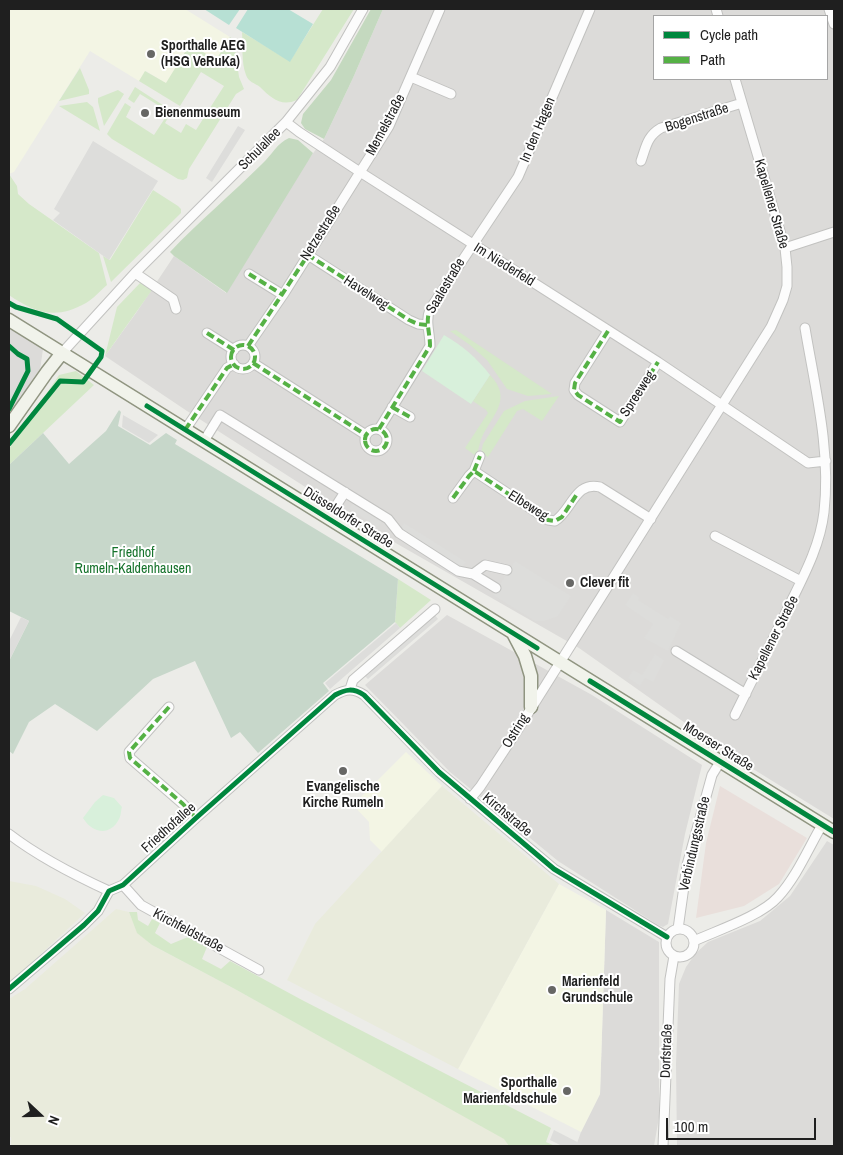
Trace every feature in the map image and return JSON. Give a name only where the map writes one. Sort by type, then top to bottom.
[{"type":"main road","name":"Düsseldorfer Straße","points":[[9,320],[560,662]]},
{"type":"main road","points":[[9,426],[62,353]]},
{"type":"main road","points":[[513,633],[525,656],[531,676],[531,707]]},
{"type":"main road","name":"Moerser Straße","points":[[560,662],[834,832]]},
{"type":"street","name":"Schulallee","points":[[62,353],[135,273],[286,122],[330,67],[363,9]]},
{"type":"street","name":"Memelstraße","points":[[360,172],[388,126],[440,9]]},
{"type":"street","name":"In den Hagen","points":[[471,244],[518,176],[590,9]]},
{"type":"street","points":[[829,9],[834,24]]},
{"type":"street","points":[[411,77],[451,94]]},
{"type":"street","name":"Kapellener Straße","points":[[560,662],[723,406],[771,327],[783,300],[788,267],[785,248],[735,80]]},
{"type":"street","name":"Bogenstraße","points":[[641,161],[649,138],[661,128],[742,103]]},
{"type":"street","name":"Im Niederfeld","points":[[286,122],[360,172],[658,362],[723,406]]},
{"type":"street","name":"Netzestraße","points":[[248,346],[283,295],[360,172]]},
{"type":"street","points":[[785,248],[834,232]]},
{"type":"street","name":"Saalestraße","points":[[379,429],[427,354],[430,346],[427,318],[430,309],[471,244]]},
{"type":"street","name":"Havelweg","points":[[308,255],[409,320],[418,324],[427,324]]},
{"type":"street","points":[[135,273],[173,299],[176,308]]},
{"type":"street","points":[[249,274],[283,295]]},
{"type":"street","name":"Kapellener Straße","points":[[735,715],[802,582],[818,538],[824,514],[826,462],[804,328]]},
{"type":"street","name":"Spreeweg","points":[[608,331],[575,383],[574,390],[578,395],[620,422],[658,362]]},
{"type":"street","points":[[207,333],[234,350]]},
{"type":"street","points":[[240,345],[248,346],[254,351],[255,355],[251,366],[243,369],[234,364],[231,356],[234,350],[240,345]]},
{"type":"street","points":[[253,363],[366,434]]},
{"type":"street","points":[[185,430],[227,368],[234,364]]},
{"type":"street","points":[[723,406],[808,463],[826,462]]},
{"type":"street","points":[[392,407],[410,417]]},
{"type":"street","name":"Düsseldorfer Straße","points":[[204,441],[220,415],[388,520],[399,533],[458,571],[473,574],[493,586],[503,570],[485,565],[473,574]]},
{"type":"street","points":[[373,429],[379,429],[384,432],[387,442],[380,450],[372,451],[367,447],[364,439],[366,434],[373,429]]},
{"type":"street","points":[[453,498],[474,472],[480,456]]},
{"type":"street","name":"Elbeweg","points":[[474,472],[548,520],[555,521],[562,516],[576,494],[585,487],[592,485],[600,487],[651,519]]},
{"type":"street","name":"Düsseldorfer Straße","points":[[328,518],[345,492]]},
{"type":"street","name":"Kapellener Straße","points":[[715,536],[802,582]]},
{"type":"street","name":"Friedhofallee","points":[[109,891],[123,885],[335,695],[350,689],[353,680],[435,609]]},
{"type":"street","name":"Kapellener Straße","points":[[676,651],[746,694]]},
{"type":"street","name":"Ostring","points":[[470,799],[480,787],[560,662]]},
{"type":"street","name":"Kirchstraße","points":[[350,689],[364,695],[413,748],[470,799],[554,869],[667,937]]},
{"type":"street","name":"Friedhofallee","points":[[169,707],[129,752],[130,758],[183,804],[196,818]]},
{"type":"street","name":"Verbindungsstraße","points":[[678,929],[689,858],[712,775],[720,762]]},
{"type":"street","points":[[694,941],[748,917],[777,899],[791,881],[822,825]]},
{"type":"street","points":[[9,834],[51,862],[109,891],[98,911],[84,925],[9,989]]},
{"type":"street","name":"Kirchfeldstraße","points":[[123,885],[141,905],[259,970]]},
{"type":"street","points":[[667,937],[671,932],[678,929],[688,931],[694,941],[692,950],[687,955],[683,957],[674,956]]},
{"type":"street","name":"Dorfstraße","points":[[663,1146],[670,980],[674,956],[667,949],[667,937]]},
{"type":"shaded area","points":[[9,9],[185,9],[230,37],[216,60],[165,83],[146,71],[139,81],[90,51],[14,172],[9,174]]},
{"type":"shaded area","points":[[383,9],[834,9],[834,819],[732,756],[579,648],[366,526],[105,356],[174,256],[226,293],[304,165],[324,139]]},
{"type":"shaded area","points":[[238,126],[245,130],[212,182],[206,178]]},
{"type":"shaded area","points":[[93,141],[158,181],[109,260],[53,220],[60,213],[54,209]]},
{"type":"shaded area","points":[[9,328],[43,349],[40,370],[9,415]]},
{"type":"shaded area","points":[[444,335],[469,353],[490,375],[471,404],[422,371]]},
{"type":"shaded area","points":[[123,415],[158,435],[149,443],[122,427]]},
{"type":"shaded area","points":[[353,503],[382,521],[378,527],[349,509]]},
{"type":"shaded area","points":[[404,523],[466,562],[461,569],[400,529]]},
{"type":"shaded area","points":[[515,561],[571,596],[558,616],[544,621],[535,621],[493,595]]},
{"type":"shaded area","points":[[633,593],[639,597],[638,600],[668,619],[670,616],[681,623],[668,651],[644,638],[653,624],[625,605]]},
{"type":"shaded area","points":[[434,614],[438,619],[368,679],[363,674]]},
{"type":"shaded area","points":[[447,615],[592,695],[702,765],[685,834],[668,924],[663,927],[658,925],[558,861],[450,772],[365,685]]},
{"type":"shaded area","points":[[21,617],[29,621],[9,661],[9,641]]},
{"type":"shaded area","points":[[396,623],[400,628],[330,689],[325,683]]},
{"type":"shaded area","points":[[655,654],[664,660],[653,682],[645,678],[640,686],[628,678],[633,670],[642,675]]},
{"type":"shaded area","points":[[406,752],[442,786],[382,852],[370,840],[369,822],[353,805]]},
{"type":"shaded area","points":[[442,786],[559,884],[458,1069],[287,980],[315,924]]},
{"type":"shaded area","points":[[720,786],[807,838],[779,884],[744,906],[696,918],[706,843]]},
{"type":"shaded area","points":[[103,795],[114,798],[122,807],[120,818],[111,829],[106,831],[96,830],[83,818]]},
{"type":"shaded area","points":[[827,841],[834,845],[834,1146],[677,1146],[676,1064],[679,984],[686,967],[696,953],[708,942],[760,921],[790,896]]},
{"type":"shaded area","points":[[9,881],[36,886],[65,899],[85,913],[9,982]]},
{"type":"shaded area","name":"Marienfeld Grundschule","points":[[559,884],[606,910],[600,1094],[581,1132],[458,1069]]},
{"type":"shaded area","points":[[116,909],[129,912],[137,932],[152,945],[505,1139],[509,1146],[11,1146],[11,1137],[9,1137],[9,999],[25,989]]},
{"type":"shaded area","points":[[606,910],[659,942],[659,1117],[654,1146],[576,1146],[600,1094]]},
{"type":"shaded area","points":[[554,1130],[585,1146],[562,1146],[550,1140]]},
{"type":"green space","points":[[204,9],[240,9],[229,25]]},
{"type":"green space","points":[[248,9],[288,9],[313,24],[290,62],[236,28]]},
{"type":"green space","points":[[323,9],[354,9],[297,100],[281,102],[268,95],[248,79],[243,65],[242,32],[290,61]]},
{"type":"green space","points":[[371,9],[383,9],[324,139],[305,129],[301,123],[303,114],[331,80]]},
{"type":"green space","points":[[230,37],[234,40],[239,77],[244,89],[236,94],[189,169],[187,178],[183,180],[178,179],[112,139],[107,134],[125,103],[131,107],[126,117],[154,135],[169,112],[140,94],[134,103],[128,99],[135,87],[172,111],[165,123],[181,133],[186,124],[196,130],[224,86],[201,72],[180,106],[139,81],[145,71],[166,83],[190,44],[216,60]]},
{"type":"green space","points":[[80,68],[89,94],[59,101]]},
{"type":"green space","points":[[118,90],[124,94],[104,126],[98,98]]},
{"type":"green space","points":[[87,102],[93,107],[100,131],[59,106]]},
{"type":"green space","points":[[289,138],[298,140],[313,153],[227,293],[170,252],[262,164],[278,146]]},
{"type":"green space","points":[[9,174],[17,186],[18,194],[29,204],[99,253],[107,285],[86,303],[55,313],[37,310],[9,295]]},
{"type":"green space","points":[[153,190],[178,206],[181,209],[181,213],[111,282],[103,256],[110,260]]},
{"type":"green space","points":[[141,282],[152,290],[105,356],[117,307]]},
{"type":"green space","points":[[456,330],[552,394],[528,396],[507,389],[487,360],[450,331]]},
{"type":"green space","points":[[76,371],[94,385],[9,465],[9,449],[59,375]]},
{"type":"green space","points":[[490,375],[500,392],[499,406],[481,439],[476,456],[465,448],[488,413],[473,401]]},
{"type":"green space","points":[[559,396],[542,421],[523,409],[517,411],[488,457],[481,453],[483,444],[504,411],[525,401]]},
{"type":"green space","name":"Friedhof Rumeln-Kaldenhausen","points":[[119,410],[121,412],[118,426],[150,445],[166,433],[177,440],[175,444],[398,579],[395,622],[323,683],[329,691],[258,753],[240,732],[231,738],[195,661],[153,679],[97,731],[55,704],[29,722],[13,754],[9,751],[9,661],[29,621],[9,611],[9,465],[43,433],[69,464],[106,431]]},
{"type":"green space","points":[[398,579],[431,600],[400,628],[395,622]]},
{"type":"green space","points":[[129,912],[137,912],[138,920],[148,926],[152,919],[160,923],[155,933],[171,944],[188,937],[207,947],[202,959],[221,969],[230,961],[551,1128],[546,1142],[555,1146],[509,1146],[504,1139],[152,945],[137,933]]},
{"type":"marked path","points":[[248,346],[308,255],[409,320],[427,325]]},
{"type":"marked path","points":[[249,274],[283,295]]},
{"type":"marked path","points":[[379,429],[430,346],[428,323],[430,309]]},
{"type":"marked path","points":[[608,331],[575,383],[574,390],[578,395],[620,422],[658,362]]},
{"type":"marked path","points":[[207,333],[234,350]]},
{"type":"marked path","points":[[243,345],[248,346],[254,352],[255,357],[254,362],[248,368],[243,369],[238,368],[232,362],[231,357],[232,352],[238,346],[243,345]]},
{"type":"marked path","points":[[253,363],[366,435]]},
{"type":"marked path","points":[[185,430],[227,368],[234,364]]},
{"type":"marked path","points":[[392,407],[410,417]]},
{"type":"marked path","points":[[376,429],[384,432],[387,440],[384,448],[376,451],[368,448],[365,440],[368,432],[376,429]]},
{"type":"marked path","points":[[474,471],[480,456]]},
{"type":"marked path","points":[[453,498],[474,471],[548,520],[555,521],[562,517],[577,494]]},
{"type":"marked path","points":[[169,707],[129,752],[130,758],[183,804],[196,818]]},
{"type":"cycle path","points":[[9,303],[16,307],[57,319],[102,351],[101,357],[83,382],[60,381],[9,444]]},
{"type":"cycle path","points":[[9,346],[27,359],[28,371],[9,409]]},
{"type":"cycle path","points":[[147,406],[537,648]]},
{"type":"cycle path","points":[[590,681],[834,832]]},
{"type":"cycle path","points":[[9,989],[84,925],[98,911],[109,891],[123,885],[335,695],[349,690],[364,695],[439,772],[554,869],[667,937]]},
{"type":"place","name":"Sporthalle AEG (HSG VeRuKa)","points":[[151,54]]},
{"type":"place","name":"Bienenmuseum","points":[[145,113]]},
{"type":"place","name":"Clever fit","points":[[570,583]]},
{"type":"place","name":"Evangelische Kirche Rumeln","points":[[343,771]]},
{"type":"place","name":"Marienfeld Grundschule","points":[[552,990]]},
{"type":"place","name":"Sporthalle Marienfeldschule","points":[[567,1091]]}]
